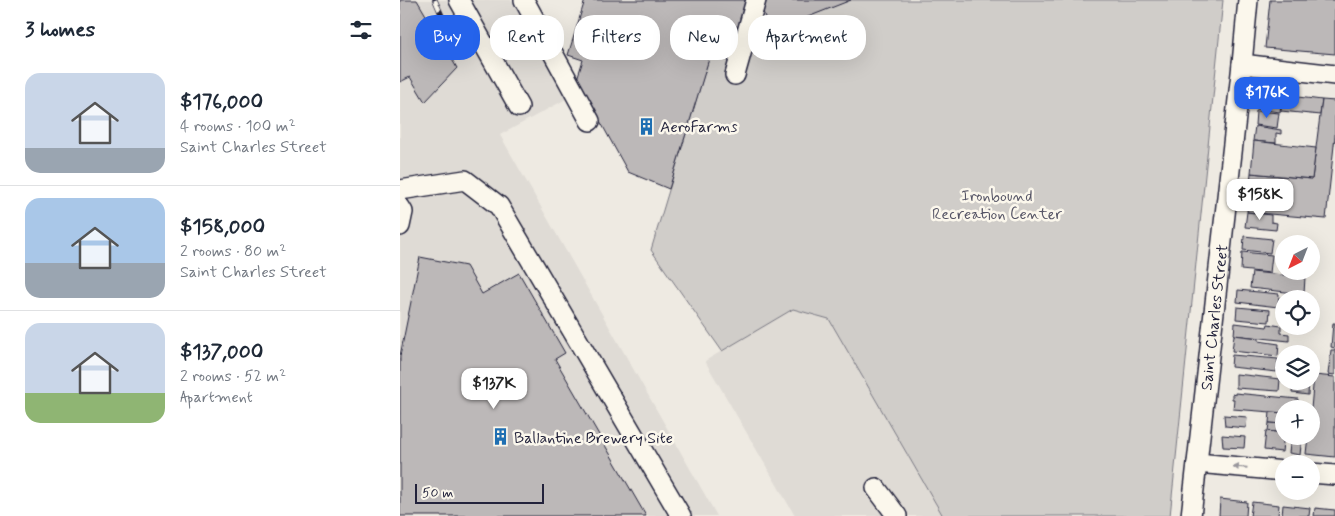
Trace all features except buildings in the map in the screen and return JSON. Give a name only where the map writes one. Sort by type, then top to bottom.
[{"type":"street","points":[[459,0],[519,107]]},
{"type":"street","points":[[524,0],[590,121]]},
{"type":"street","points":[[735,75],[756,0]]},
{"type":"street","name":"Saint Charles Street","points":[[1192,516],[1248,0]]},
{"type":"street","points":[[1242,64],[1335,75]]},
{"type":"street","points":[[400,190],[465,180],[499,206],[681,516]]},
{"type":"street","points":[[400,206],[403,212],[400,226]]},
{"type":"street","points":[[1197,463],[1275,470]]},
{"type":"street","points":[[1320,474],[1335,475]]},
{"type":"street","points":[[876,488],[897,516]]},
{"type":"shaded area","points":[[400,0],[511,0],[520,15],[490,15],[490,60],[546,60],[568,98],[500,135],[717,516],[400,516]]},
{"type":"shaded area","points":[[793,309],[829,319],[943,516],[795,516],[705,361]]},
{"type":"green space","name":"Ironbound Recreation Center","points":[[752,0],[1223,0],[1170,516],[943,516],[829,319],[793,309],[722,351],[651,250],[708,60],[738,60],[738,43]]},
{"type":"railway","points":[[435,0],[442,15]]},
{"type":"place","name":"AeroFarms","points":[[646,126]]},
{"type":"place","name":"Ballantine Brewery Site","points":[[500,437]]}]
